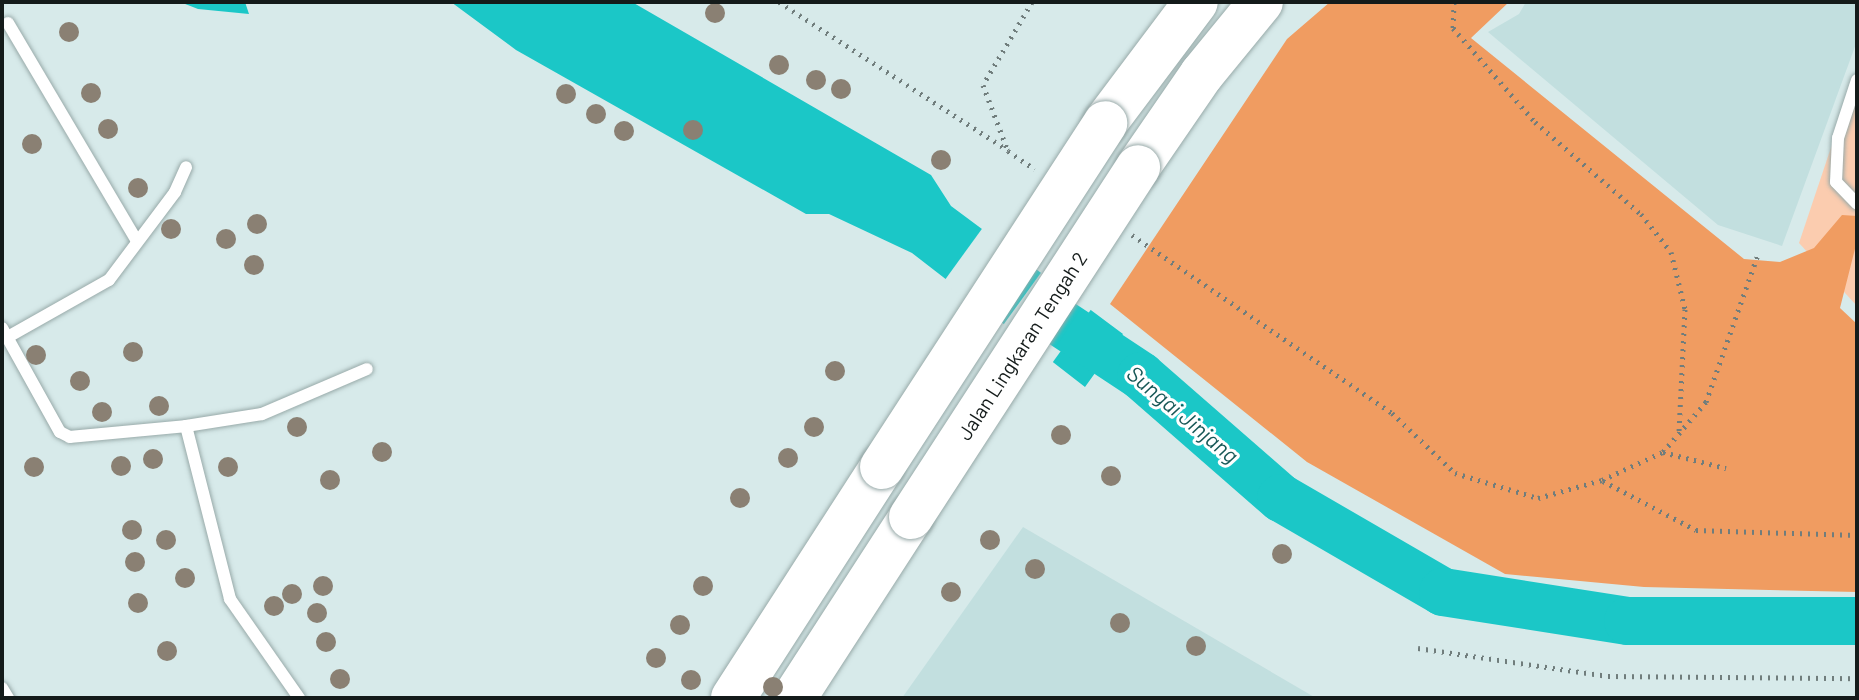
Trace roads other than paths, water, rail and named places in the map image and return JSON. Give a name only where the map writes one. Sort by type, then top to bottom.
[{"type":"highway","points":[[733,698],[1105,123],[1196,2]]},
{"type":"highway","name":"Jalan Lingkaran Tengah 2","points":[[794,698],[1138,167],[1202,74],[1261,2]]},
{"type":"lane","points":[[8,23],[137,241]]},
{"type":"lane","points":[[1857,80],[1838,138],[1836,182],[1857,204]]},
{"type":"lane","points":[[186,167],[175,192],[109,280],[4,333],[60,432],[70,437],[186,426],[262,414],[367,369]]},
{"type":"lane","points":[[186,426],[230,599],[299,698]]},
{"type":"lane","points":[[2,688],[8,698]]},
{"type":"water","points":[[180,2],[245,2],[249,14],[198,9]]},
{"type":"water","points":[[451,2],[632,2],[931,175],[951,206],[1123,334],[1085,387],[912,253],[829,214],[806,214],[516,50]]},
{"type":"waterway","name":"Sungai Jinjang","points":[[1055,319],[1141,376],[1281,498],[1443,592],[1628,621],[1857,621]]}]
